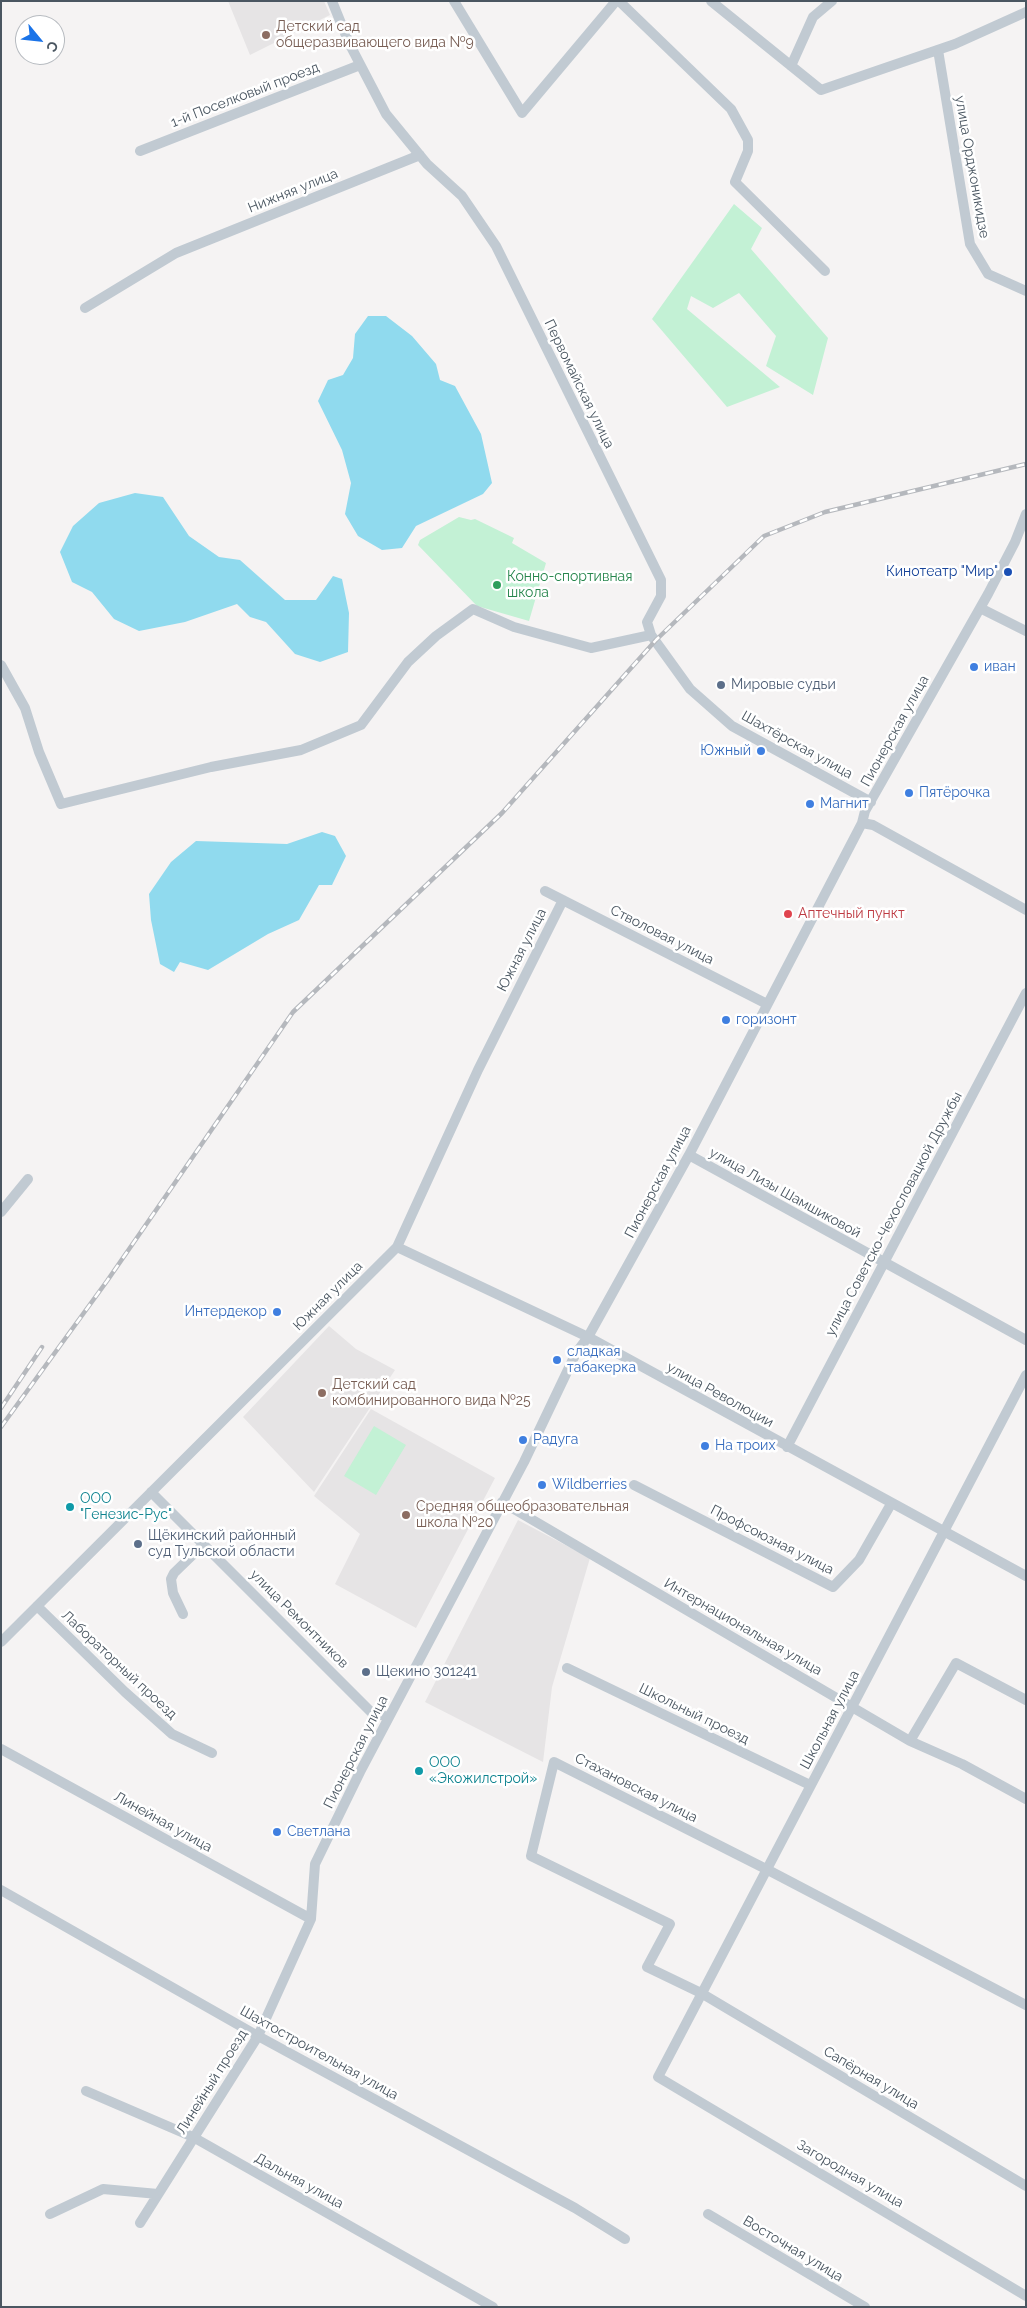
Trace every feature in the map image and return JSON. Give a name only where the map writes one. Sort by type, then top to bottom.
[{"type":"street","name":"Первомайская улица","points":[[332,1],[360,65],[386,114],[420,155],[462,196],[496,246],[661,580],[661,596],[647,622],[654,638]]},
{"type":"street","points":[[454,1],[522,113],[617,1],[731,109],[748,140],[748,151],[735,182],[825,271]]},
{"type":"street","points":[[710,1],[821,90],[938,50],[1026,12]]},
{"type":"street","points":[[791,66],[813,18],[832,1]]},
{"type":"street","name":"улица Орджоникидзе","points":[[938,50],[970,244],[988,274],[1026,291]]},
{"type":"street","name":"1-й Поселковый проезд","points":[[140,151],[360,65]]},
{"type":"street","name":"Нижняя улица","points":[[85,308],[176,253],[420,155]]},
{"type":"street","name":"Пионерская улица","points":[[315,1864],[388,1718],[524,1462],[576,1353],[588,1337],[689,1155],[871,802],[1015,542],[1026,514]]},
{"type":"street","points":[[980,608],[1026,631]]},
{"type":"street","points":[[1,665],[25,708],[39,752],[61,804],[211,767],[302,750],[361,725],[408,662],[436,636],[473,609],[514,627],[592,648],[654,638]]},
{"type":"street","name":"Шахтёрская улица","points":[[654,638],[690,689],[732,726],[871,802]]},
{"type":"street","points":[[862,822],[873,825],[1026,910]]},
{"type":"street","name":"Стволовая улица","points":[[545,890],[767,1004]]},
{"type":"street","name":"Южная улица","points":[[3,1639],[397,1247],[478,1070],[563,900]]},
{"type":"street","name":"улица Советско-Чехословацкой Дружбы","points":[[787,1447],[1026,993]]},
{"type":"street","name":"улица Лизы Шамшиковой","points":[[689,1155],[884,1264],[1026,1340]]},
{"type":"street","points":[[1,1212],[28,1179]]},
{"type":"street","name":"улица Революции","points":[[397,1247],[588,1337],[1026,1576]]},
{"type":"street","name":"Школьная улица","points":[[658,2077],[1026,1375]]},
{"type":"street","name":"Профсоюзная улица","points":[[634,1485],[833,1587],[859,1560],[891,1504]]},
{"type":"street","name":"улица Ремонтников","points":[[151,1492],[372,1712],[388,1718]]},
{"type":"street","name":"Интернациональная улица","points":[[502,1502],[910,1741],[962,1764],[1026,1799]]},
{"type":"street","points":[[183,1614],[173,1593],[171,1579],[174,1573],[204,1544]]},
{"type":"street","name":"Лабораторный проезд","points":[[37,1606],[124,1692],[172,1734],[212,1753]]},
{"type":"street","points":[[910,1741],[956,1663],[1026,1700]]},
{"type":"street","name":"Школьный проезд","points":[[567,1668],[810,1786]]},
{"type":"street","name":"Линейная улица","points":[[1,1749],[311,1919]]},
{"type":"street","name":"Стахановская улица","points":[[701,1993],[647,1967],[670,1924],[531,1856],[554,1762],[768,1870],[1026,2005]]},
{"type":"street","name":"Линейный проезд","points":[[140,2222],[258,2036],[311,1919],[315,1864]]},
{"type":"street","name":"Шахтостроительная улица","points":[[1,1890],[258,2036],[575,2208],[625,2239]]},
{"type":"street","name":"Сапёрная улица","points":[[701,1993],[1026,2186]]},
{"type":"street","name":"Загородная улица","points":[[658,2077],[1026,2296]]},
{"type":"street","name":"Дальняя улица","points":[[86,2090],[193,2137],[493,2307]]},
{"type":"street","points":[[50,2214],[103,2189],[158,2194]]},
{"type":"street","name":"Восточная улица","points":[[708,2214],[865,2307]]},
{"type":"shaded area","name":"Детский сад общеразвивающего вида №9","points":[[228,1],[324,1],[330,15],[250,55]]},
{"type":"shaded area","name":"Детский сад комбинированного вида №25","points":[[329,1326],[356,1349],[395,1370],[314,1492],[243,1417]]},
{"type":"shaded area","name":"Средняя общеобразовательная школа №20","points":[[371,1409],[495,1478],[416,1628],[335,1584],[360,1534],[314,1496]]},
{"type":"shaded area","points":[[518,1520],[590,1558],[552,1687],[543,1762],[425,1702]]},
{"type":"green space","points":[[734,204],[762,228],[751,249],[828,338],[813,395],[766,366],[776,336],[739,293],[713,308],[691,296],[687,309],[780,387],[727,407],[652,319]]},
{"type":"green space","name":"Конно-спортивная школа","points":[[459,517],[475,519],[514,538],[512,543],[546,563],[529,621],[477,606],[418,545],[420,540]]},
{"type":"green space","points":[[374,1426],[406,1445],[376,1495],[344,1476]]},
{"type":"water","points":[[368,316],[386,316],[412,336],[436,364],[440,380],[455,386],[481,434],[492,483],[483,494],[416,526],[402,548],[382,550],[358,536],[345,514],[351,483],[342,450],[318,401],[328,380],[343,375],[353,358],[355,334]]},
{"type":"water","points":[[135,493],[163,497],[189,536],[219,557],[240,560],[285,600],[316,600],[333,576],[342,579],[349,613],[348,652],[320,662],[295,654],[266,622],[250,617],[237,604],[185,622],[139,631],[114,619],[92,592],[72,582],[60,552],[73,526],[99,503]]},
{"type":"water","points":[[322,832],[335,836],[346,856],[332,885],[319,885],[299,920],[268,934],[208,970],[180,962],[174,972],[160,964],[151,920],[149,894],[171,862],[196,841],[287,844]]},
{"type":"railway","points":[[1,1427],[107,1281],[293,1012],[502,813],[656,640],[764,536],[825,512],[1026,464]]},
{"type":"railway","points":[[1,1408],[42,1347]]},
{"type":"place","name":"Детский сад общеразвивающего вида №9","points":[[266,35]]},
{"type":"place","name":"Кинотеатр \"Мир\"","points":[[1008,572]]},
{"type":"place","name":"Конно-спортивная школа","points":[[497,585]]},
{"type":"place","name":"иван","points":[[974,667]]},
{"type":"place","name":"Мировые судьи","points":[[721,685]]},
{"type":"place","name":"Южный","points":[[761,751]]},
{"type":"place","name":"Пятёрочка","points":[[909,793]]},
{"type":"place","name":"Магнит","points":[[810,804]]},
{"type":"place","name":"Аптечный пункт","points":[[788,914]]},
{"type":"place","name":"горизонт","points":[[726,1020]]},
{"type":"place","name":"Интердекор","points":[[277,1312]]},
{"type":"place","name":"сладкая табакерка","points":[[557,1360]]},
{"type":"place","name":"Детский сад комбинированного вида №25","points":[[322,1393]]},
{"type":"place","name":"Радуга","points":[[523,1440]]},
{"type":"place","name":"На троих","points":[[705,1446]]},
{"type":"place","name":"Wildberries","points":[[542,1485]]},
{"type":"place","name":"ООО \"Генезис-Рус\"","points":[[70,1507]]},
{"type":"place","name":"Средняя общеобразовательная школа №20","points":[[406,1515]]},
{"type":"place","name":"Щёкинский районный суд Тульской области","points":[[138,1544]]},
{"type":"place","name":"Щекино 301241","points":[[366,1672]]},
{"type":"place","name":"ООО «Экожилстрой»","points":[[419,1771]]},
{"type":"place","name":"Светлана","points":[[277,1832]]}]
